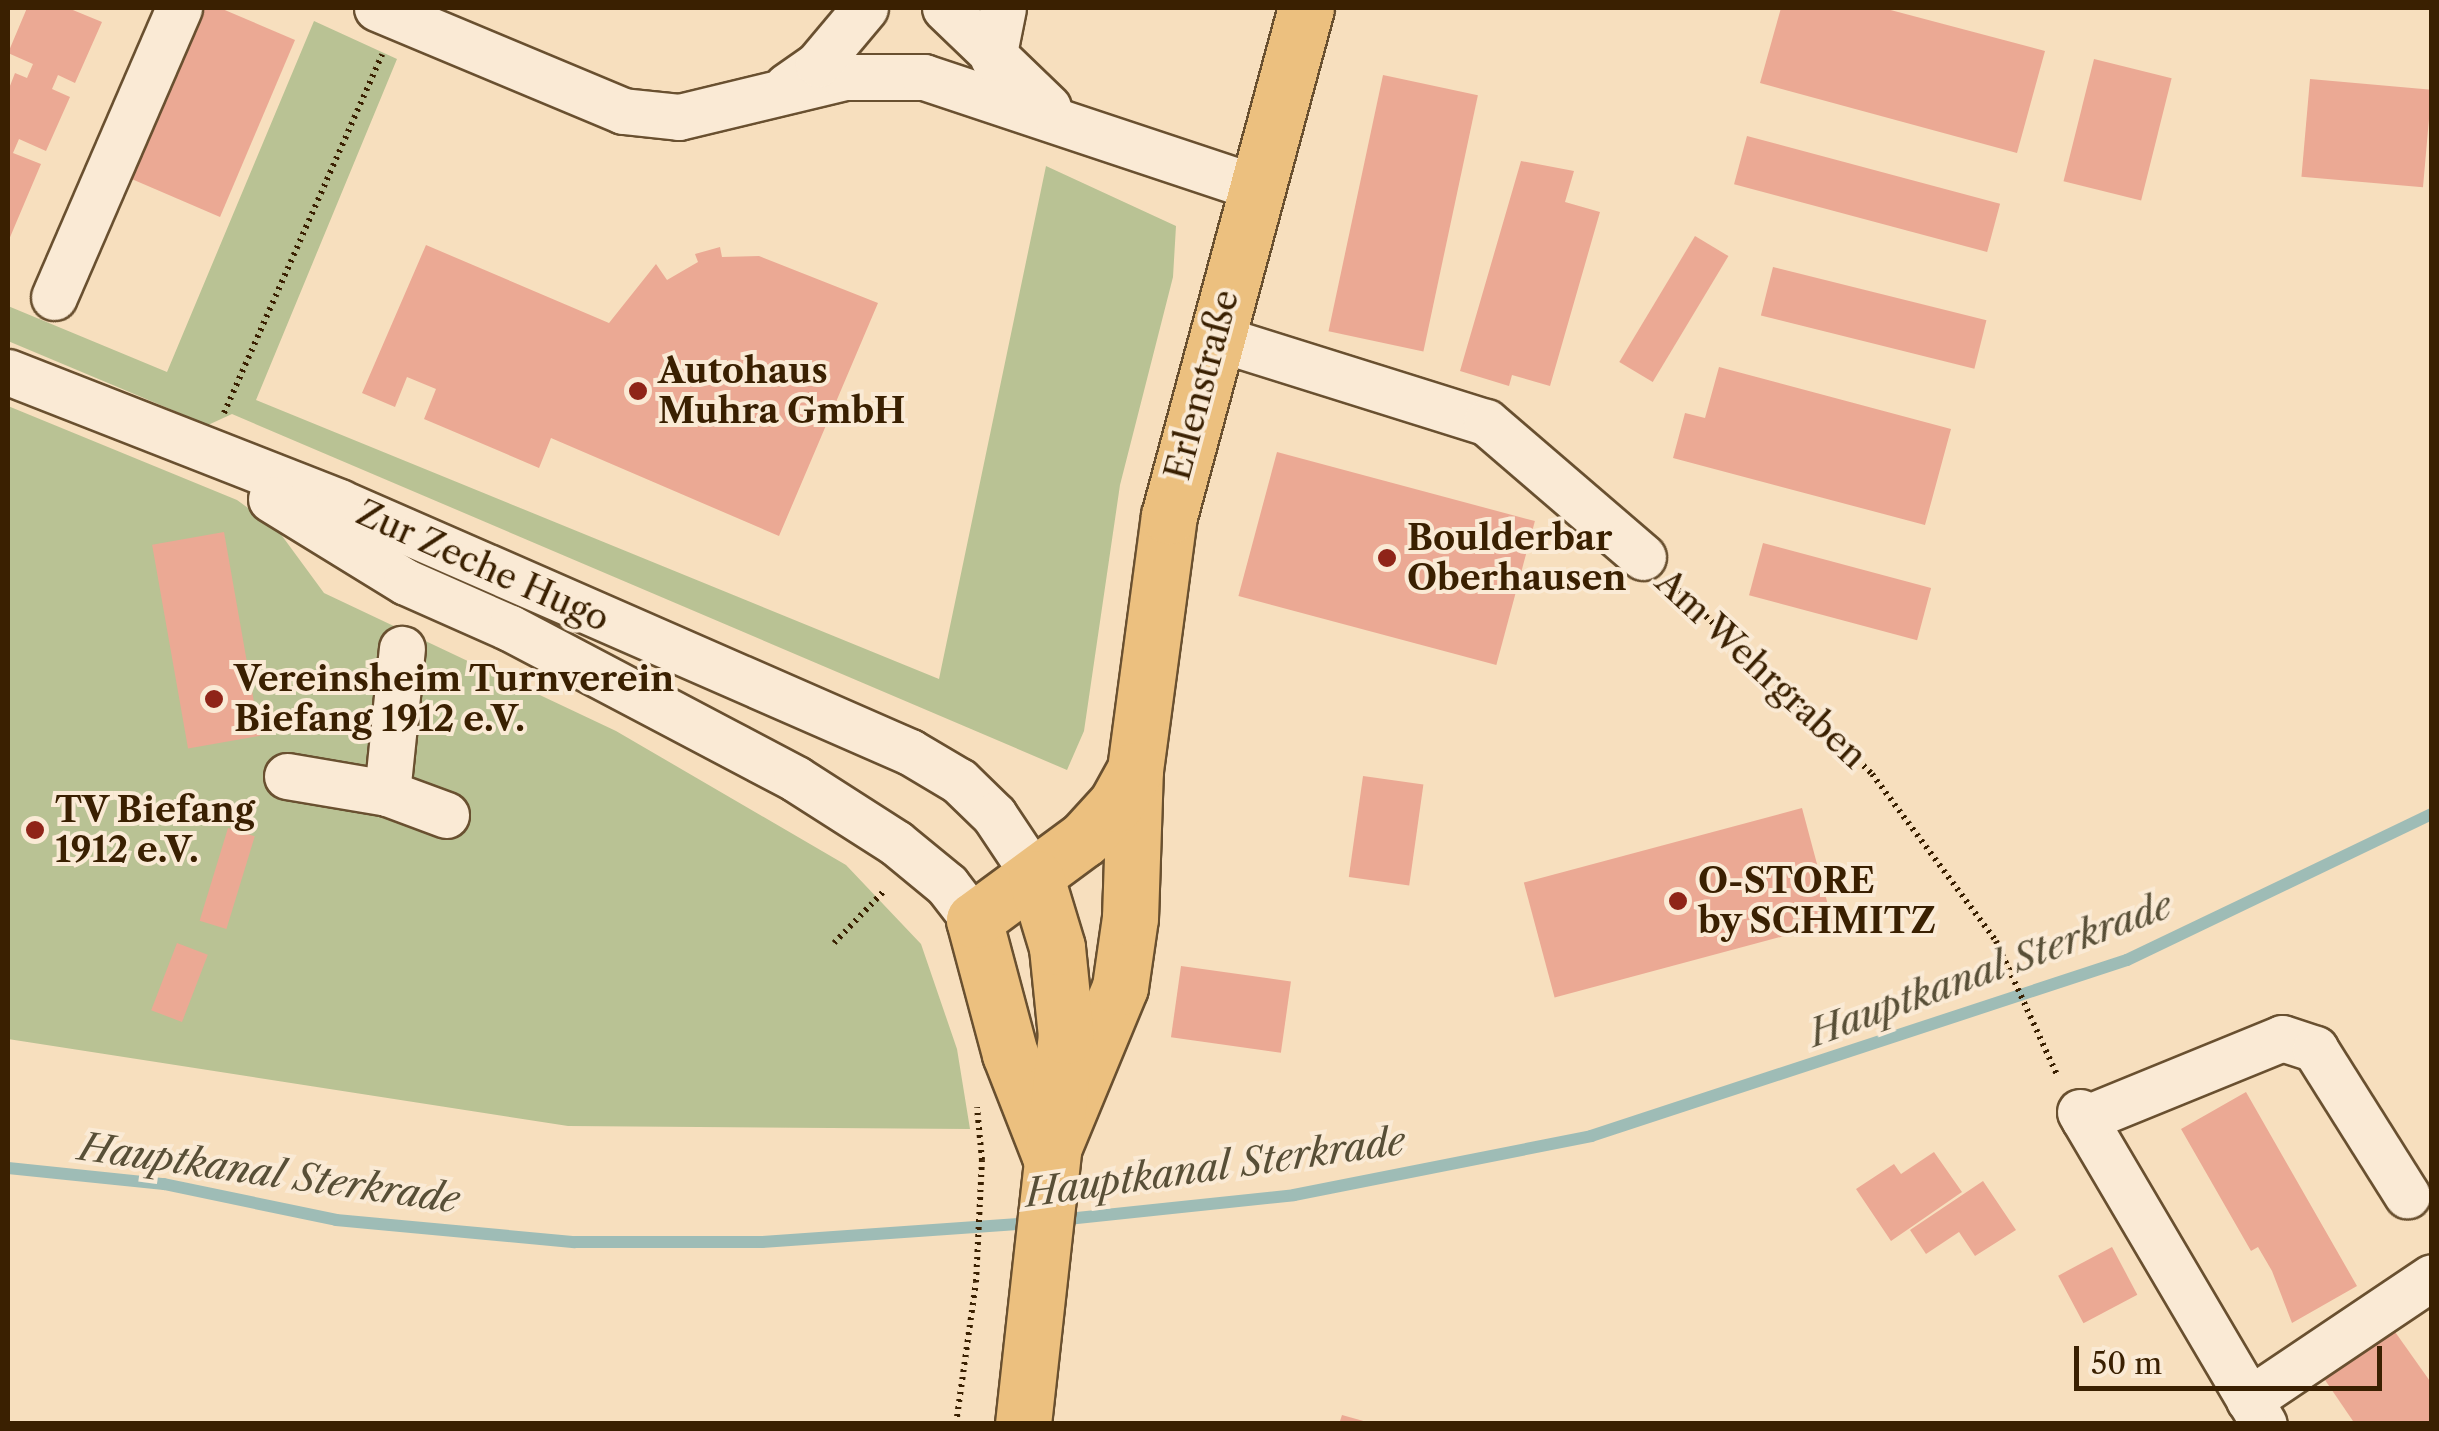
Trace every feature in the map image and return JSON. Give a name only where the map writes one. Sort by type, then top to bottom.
[{"type":"main road","name":"Erlenstraße","points":[[1050,1156],[1120,987],[1130,918],[1135,770],[1169,516],[1254,187],[1306,8]]},
{"type":"main road","name":"Erlenstraße","points":[[1050,1156],[1010,1054],[974,920],[1036,878],[1106,816],[1135,770]]},
{"type":"main road","name":"Erlenstraße","points":[[1024,1424],[1066,1036],[1056,948],[1036,878]]},
{"type":"street","points":[[54,297],[180,8]]},
{"type":"street","points":[[781,90],[818,64],[866,8]]},
{"type":"street","points":[[944,8],[1068,126]]},
{"type":"street","points":[[993,58],[1003,8]]},
{"type":"street","points":[[387,12],[602,105],[644,115],[716,110],[781,90],[844,77],[924,78],[1254,187]]},
{"type":"street","name":"Am Wehrgraben","points":[[1214,337],[1486,422],[1643,557]]},
{"type":"street","name":"Zur Zeche Hugo","points":[[8,372],[161,436],[338,502],[910,752],[959,781],[994,815],[1036,878]]},
{"type":"street","name":"Zur Zeche Hugo","points":[[161,436],[406,582],[510,628],[796,779],[896,842],[947,885],[974,920]]},
{"type":"street","points":[[387,792],[402,650]]},
{"type":"street","points":[[287,776],[387,792],[446,814]]},
{"type":"street","points":[[2407,1196],[2315,1050],[2282,1038],[2082,1116],[2256,1411],[2432,1277]]},
{"type":"path","points":[[220,422],[387,12]]},
{"type":"path","name":"Am Wehrgraben","points":[[1643,557],[1872,774],[1996,941],[2039,1045]]},
{"type":"path","points":[[834,943],[889,885]]},
{"type":"path","points":[[956,1424],[976,1282],[982,1160]]},
{"type":"green space","points":[[314,21],[397,59],[256,400],[939,679],[1046,166],[1176,226],[1173,277],[1120,485],[1084,731],[1067,770],[232,414],[208,425],[8,341],[8,306],[167,372]]},
{"type":"green space","points":[[8,406],[237,500],[277,529],[324,593],[616,731],[846,865],[921,944],[957,1049],[970,1129],[568,1126],[8,1039]]},
{"type":"building","points":[[27,8],[68,8],[102,22],[75,83],[58,75],[52,89],[70,97],[46,151],[19,139],[13,153],[41,164],[8,242],[8,91],[15,73],[27,78],[33,64],[8,53]]},
{"type":"building","points":[[199,8],[220,8],[295,40],[220,217],[127,177]]},
{"type":"building","points":[[1781,8],[1883,8],[2045,51],[2017,153],[1760,83]]},
{"type":"building","points":[[2094,59],[2172,78],[2141,201],[2064,181]]},
{"type":"building","points":[[1383,75],[1478,95],[1423,351],[1329,331]]},
{"type":"building","points":[[2310,79],[2432,90],[2423,187],[2301,177]]},
{"type":"building","points":[[1747,136],[2000,204],[1987,252],[1734,184]]},
{"type":"building","points":[[1521,161],[1574,171],[1565,202],[1600,212],[1550,386],[1512,375],[1509,386],[1460,371]]},
{"type":"building","points":[[1695,236],[1728,256],[1653,382],[1619,362]]},
{"type":"building","name":"Autohaus Muhra GmbH","points":[[426,245],[609,323],[656,264],[667,280],[698,262],[695,254],[720,247],[722,257],[759,256],[878,303],[779,536],[551,438],[539,468],[424,419],[436,389],[407,377],[395,407],[362,393]]},
{"type":"building","points":[[1773,267],[1986,320],[1974,369],[1761,316]]},
{"type":"building","points":[[1719,367],[1951,429],[1925,525],[1673,458],[1685,413],[1705,418]]},
{"type":"building","name":"Boulderbar Oberhausen","points":[[1277,452],[1535,521],[1496,665],[1238,596]]},
{"type":"building","points":[[224,532],[260,736],[188,749],[152,545]]},
{"type":"building","points":[[1763,543],[1931,588],[1917,640],[1749,595]]},
{"type":"building","points":[[1363,776],[1423,784],[1409,885],[1349,877]]},
{"type":"building","name":"O-STORE by SCHMITZ","points":[[1802,808],[1833,923],[1555,997],[1524,883]]},
{"type":"building","points":[[228,828],[255,836],[226,929],[200,921]]},
{"type":"building","points":[[177,943],[208,955],[182,1022],[151,1010]]},
{"type":"building","points":[[1181,966],[1291,981],[1281,1053],[1171,1037]]},
{"type":"building","points":[[2246,1092],[2357,1286],[2292,1323],[2272,1271],[2258,1247],[2251,1251],[2181,1129]]},
{"type":"building","points":[[1934,1152],[1962,1192],[1891,1241],[1856,1189],[1894,1164],[1901,1174]]},
{"type":"building","points":[[1983,1181],[2016,1230],[1975,1256],[1959,1232],[1926,1254],[1910,1230]]},
{"type":"building","points":[[2112,1247],[2137,1295],[2083,1323],[2058,1276]]},
{"type":"building","points":[[2393,1329],[2432,1384],[2432,1424],[2355,1424],[2323,1377]]},
{"type":"building","points":[[1342,1415],[1367,1422],[1339,1424]]},
{"type":"waterway","name":"Hauptkanal Sterkrade","points":[[1058,1220],[1294,1195],[1591,1136],[2127,960],[2432,814]]},
{"type":"waterway","name":"Hauptkanal Sterkrade","points":[[8,1168],[164,1184],[336,1220],[575,1242],[762,1242],[1033,1223]]},
{"type":"place","name":"Autohaus Muhra GmbH","points":[[638,391]]},
{"type":"place","name":"Boulderbar Oberhausen","points":[[1387,558]]},
{"type":"place","name":"Vereinsheim Turnverein Biefang 1912 e.V.","points":[[214,699]]},
{"type":"place","name":"TV Biefang 1912 e.V.","points":[[35,830]]},
{"type":"place","name":"O-STORE by SCHMITZ","points":[[1678,901]]}]
